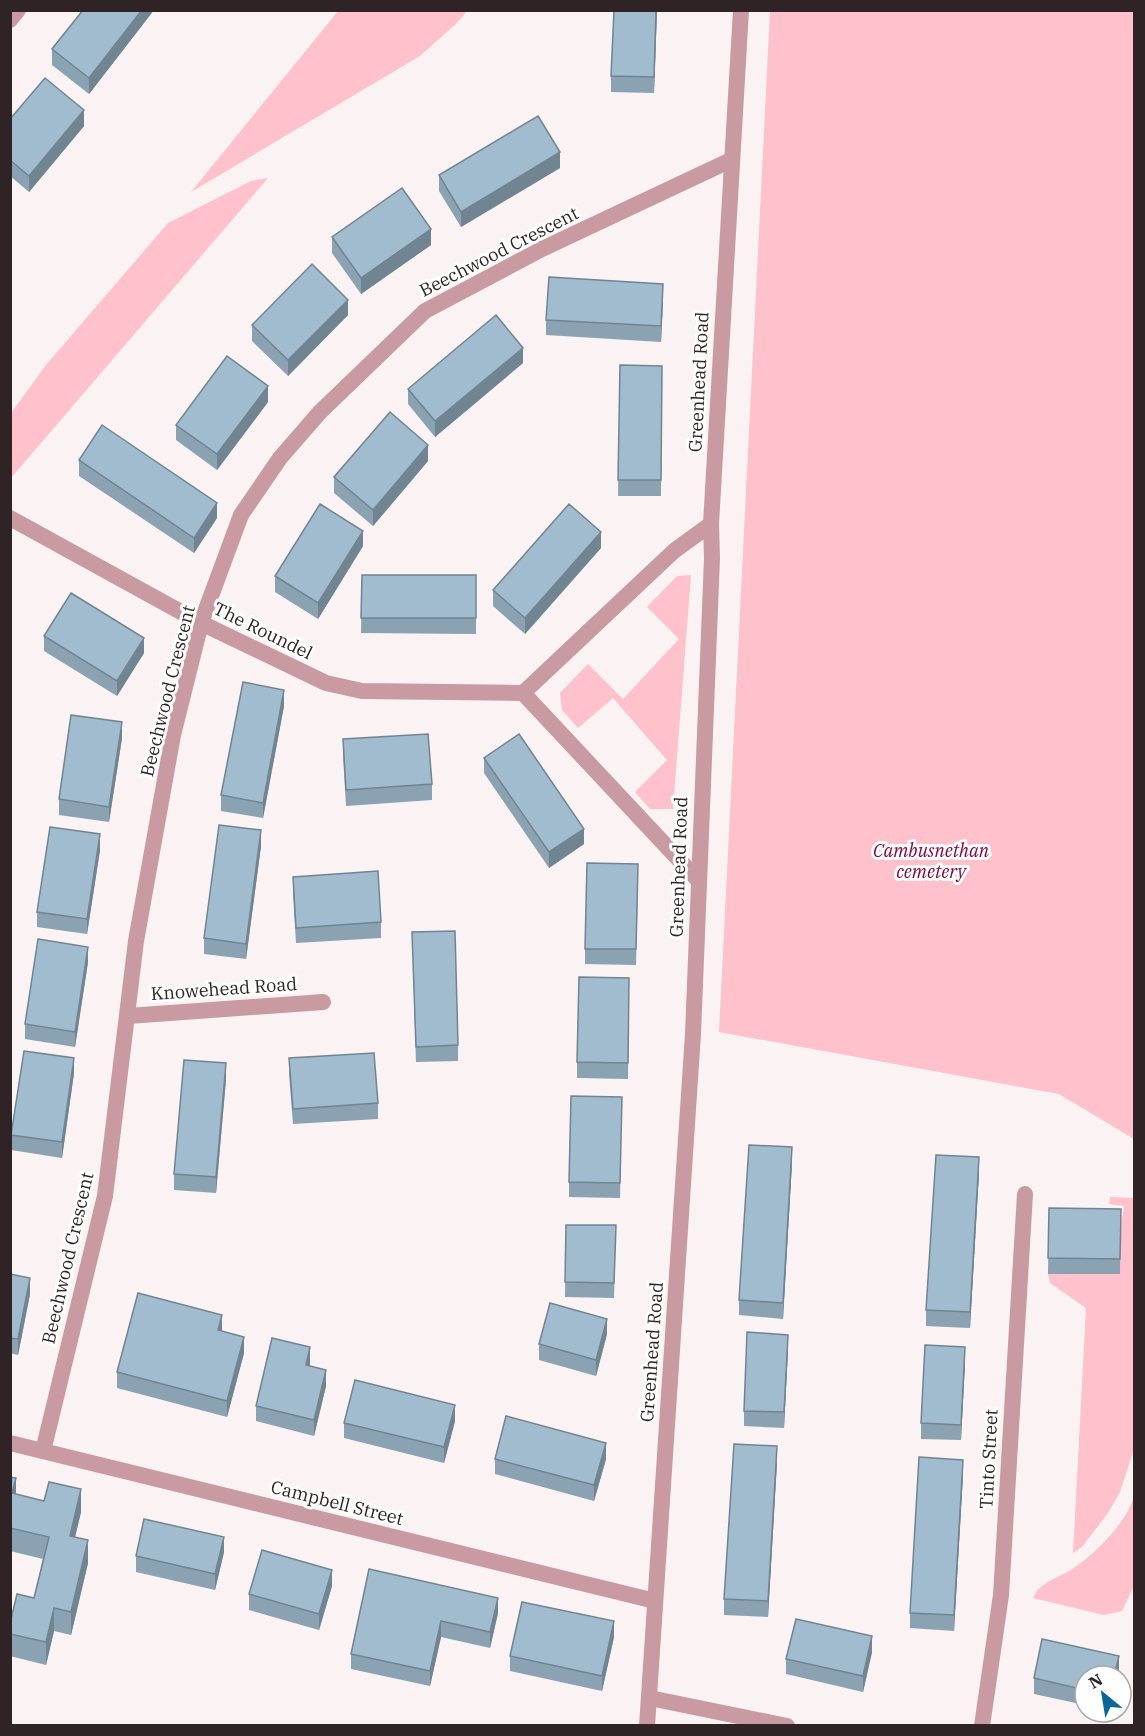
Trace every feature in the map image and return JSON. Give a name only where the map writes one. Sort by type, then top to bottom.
[{"type":"street","points":[[10,20],[18,10]]},
{"type":"street","name":"Greenhead Road","points":[[647,1725],[693,1035],[712,558],[711,524],[741,10]]},
{"type":"street","name":"Beechwood Crescent","points":[[43,1451],[105,1196],[136,941],[173,735],[201,623],[241,515],[280,458],[320,412],[425,311],[542,249],[731,160]]},
{"type":"street","name":"The Roundel","points":[[10,518],[201,623],[326,683],[362,691],[523,693]]},
{"type":"street","points":[[698,880],[523,693],[674,551],[711,524]]},
{"type":"street","name":"Knowehead Road","points":[[128,1016],[323,1002]]},
{"type":"street","name":"Tinto Street","points":[[982,1725],[1000,1595],[1025,1194]]},
{"type":"street","name":"Campbell Street","points":[[10,1443],[655,1601]]},
{"type":"street","points":[[650,1698],[787,1725]]},
{"type":"green space","points":[[338,11],[467,11],[420,56],[191,192]]},
{"type":"green space","name":"Cambusnethan cemetery","points":[[770,11],[1134,11],[1134,1139],[1059,1094],[719,1032]]},
{"type":"green space","points":[[268,178],[11,478],[11,413],[46,365],[168,223],[251,181]]},
{"type":"green space","points":[[691,575],[673,809],[650,809],[635,792],[667,760],[613,698],[578,728],[562,710],[560,693],[588,664],[623,699],[679,639],[647,607],[677,576]]},
{"type":"green space","points":[[1110,1197],[1134,1198],[1134,1449],[1120,1492],[1108,1513],[1082,1547],[1073,1553],[1086,1308],[1050,1283],[1048,1274],[1120,1274],[1121,1225],[1124,1206],[1109,1204]]},
{"type":"green space","points":[[1134,1497],[1134,1586],[1122,1611],[1104,1615],[1033,1598],[1045,1584],[1074,1568],[1101,1545],[1124,1518]]},
{"type":"building","points":[[83,10],[142,10],[89,78],[52,49]]},
{"type":"building","points":[[614,10],[656,10],[654,77],[611,76]]},
{"type":"building","points":[[45,78],[84,110],[29,176],[10,160],[10,119]]},
{"type":"building","points":[[538,116],[560,152],[461,212],[439,175]]},
{"type":"building","points":[[402,188],[431,229],[361,278],[332,237]]},
{"type":"building","points":[[312,264],[348,300],[288,360],[252,325]]},
{"type":"building","points":[[549,277],[663,284],[661,326],[546,320]]},
{"type":"building","points":[[496,315],[523,348],[435,421],[408,389]]},
{"type":"building","points":[[227,356],[268,386],[217,454],[176,425]]},
{"type":"building","points":[[620,365],[662,366],[661,480],[618,480]]},
{"type":"building","points":[[390,412],[428,445],[373,510],[334,477]]},
{"type":"building","points":[[102,425],[217,503],[194,538],[79,460]]},
{"type":"building","points":[[320,504],[363,531],[318,603],[275,576]]},
{"type":"building","points":[[569,504],[601,532],[525,618],[493,590]]},
{"type":"building","points":[[362,575],[476,575],[476,618],[361,618]]},
{"type":"building","points":[[71,593],[144,638],[117,681],[44,636]]},
{"type":"building","points":[[243,682],[284,690],[263,803],[221,795]]},
{"type":"building","points":[[71,715],[122,722],[109,807],[59,799]]},
{"type":"building","points":[[428,734],[432,784],[346,790],[343,739]]},
{"type":"building","points":[[519,734],[584,829],[549,852],[484,758]]},
{"type":"building","points":[[219,825],[261,830],[246,944],[204,938]]},
{"type":"building","points":[[50,827],[100,834],[87,919],[37,912]]},
{"type":"building","points":[[587,863],[638,864],[636,949],[585,949]]},
{"type":"building","points":[[378,871],[381,922],[296,928],[293,877]]},
{"type":"building","points":[[455,931],[458,1045],[416,1047],[412,932]]},
{"type":"building","points":[[38,939],[88,947],[75,1032],[25,1024]]},
{"type":"building","points":[[579,977],[629,978],[628,1063],[577,1062]]},
{"type":"building","points":[[24,1051],[74,1058],[62,1142],[11,1135]]},
{"type":"building","points":[[374,1053],[378,1103],[293,1109],[289,1058]]},
{"type":"building","points":[[184,1060],[226,1063],[216,1177],[174,1174]]},
{"type":"building","points":[[571,1096],[622,1097],[620,1183],[569,1182]]},
{"type":"building","points":[[749,1145],[792,1147],[783,1303],[739,1300]]},
{"type":"building","points":[[936,1155],[979,1157],[970,1312],[926,1310]]},
{"type":"building","points":[[1049,1208],[1121,1209],[1120,1259],[1048,1258]]},
{"type":"building","points":[[566,1225],[616,1225],[614,1283],[565,1282]]},
{"type":"building","points":[[10,1274],[30,1278],[18,1339],[10,1338]]},
{"type":"building","points":[[138,1293],[222,1315],[218,1330],[244,1337],[227,1401],[117,1372]]},
{"type":"building","points":[[550,1303],[607,1319],[596,1360],[539,1344]]},
{"type":"building","points":[[747,1332],[788,1335],[784,1412],[744,1411]]},
{"type":"building","points":[[272,1338],[310,1347],[306,1365],[326,1370],[314,1420],[256,1406]]},
{"type":"building","points":[[925,1345],[965,1347],[961,1425],[921,1423]]},
{"type":"building","points":[[355,1380],[455,1405],[444,1447],[344,1423]]},
{"type":"building","points":[[506,1416],[606,1443],[594,1485],[495,1459]]},
{"type":"building","points":[[734,1444],[777,1446],[768,1601],[724,1599]]},
{"type":"building","points":[[919,1457],[963,1460],[954,1615],[910,1613]]},
{"type":"building","points":[[10,1477],[16,1478],[12,1493],[44,1501],[49,1482],[81,1489],[70,1536],[88,1540],[71,1612],[54,1608],[46,1642],[10,1634],[10,1623],[17,1594],[34,1598],[49,1537],[10,1528]]},
{"type":"building","points":[[144,1519],[224,1537],[215,1574],[136,1556]]},
{"type":"building","points":[[262,1550],[332,1570],[319,1614],[249,1594]]},
{"type":"building","points":[[369,1569],[498,1598],[490,1632],[441,1621],[430,1671],[351,1654]]},
{"type":"building","points":[[522,1602],[614,1621],[602,1676],[510,1656]]},
{"type":"building","points":[[796,1619],[872,1636],[863,1676],[786,1659]]},
{"type":"building","points":[[1042,1639],[1119,1656],[1117,1664],[1073,1664],[1073,1687],[1034,1678]]}]
